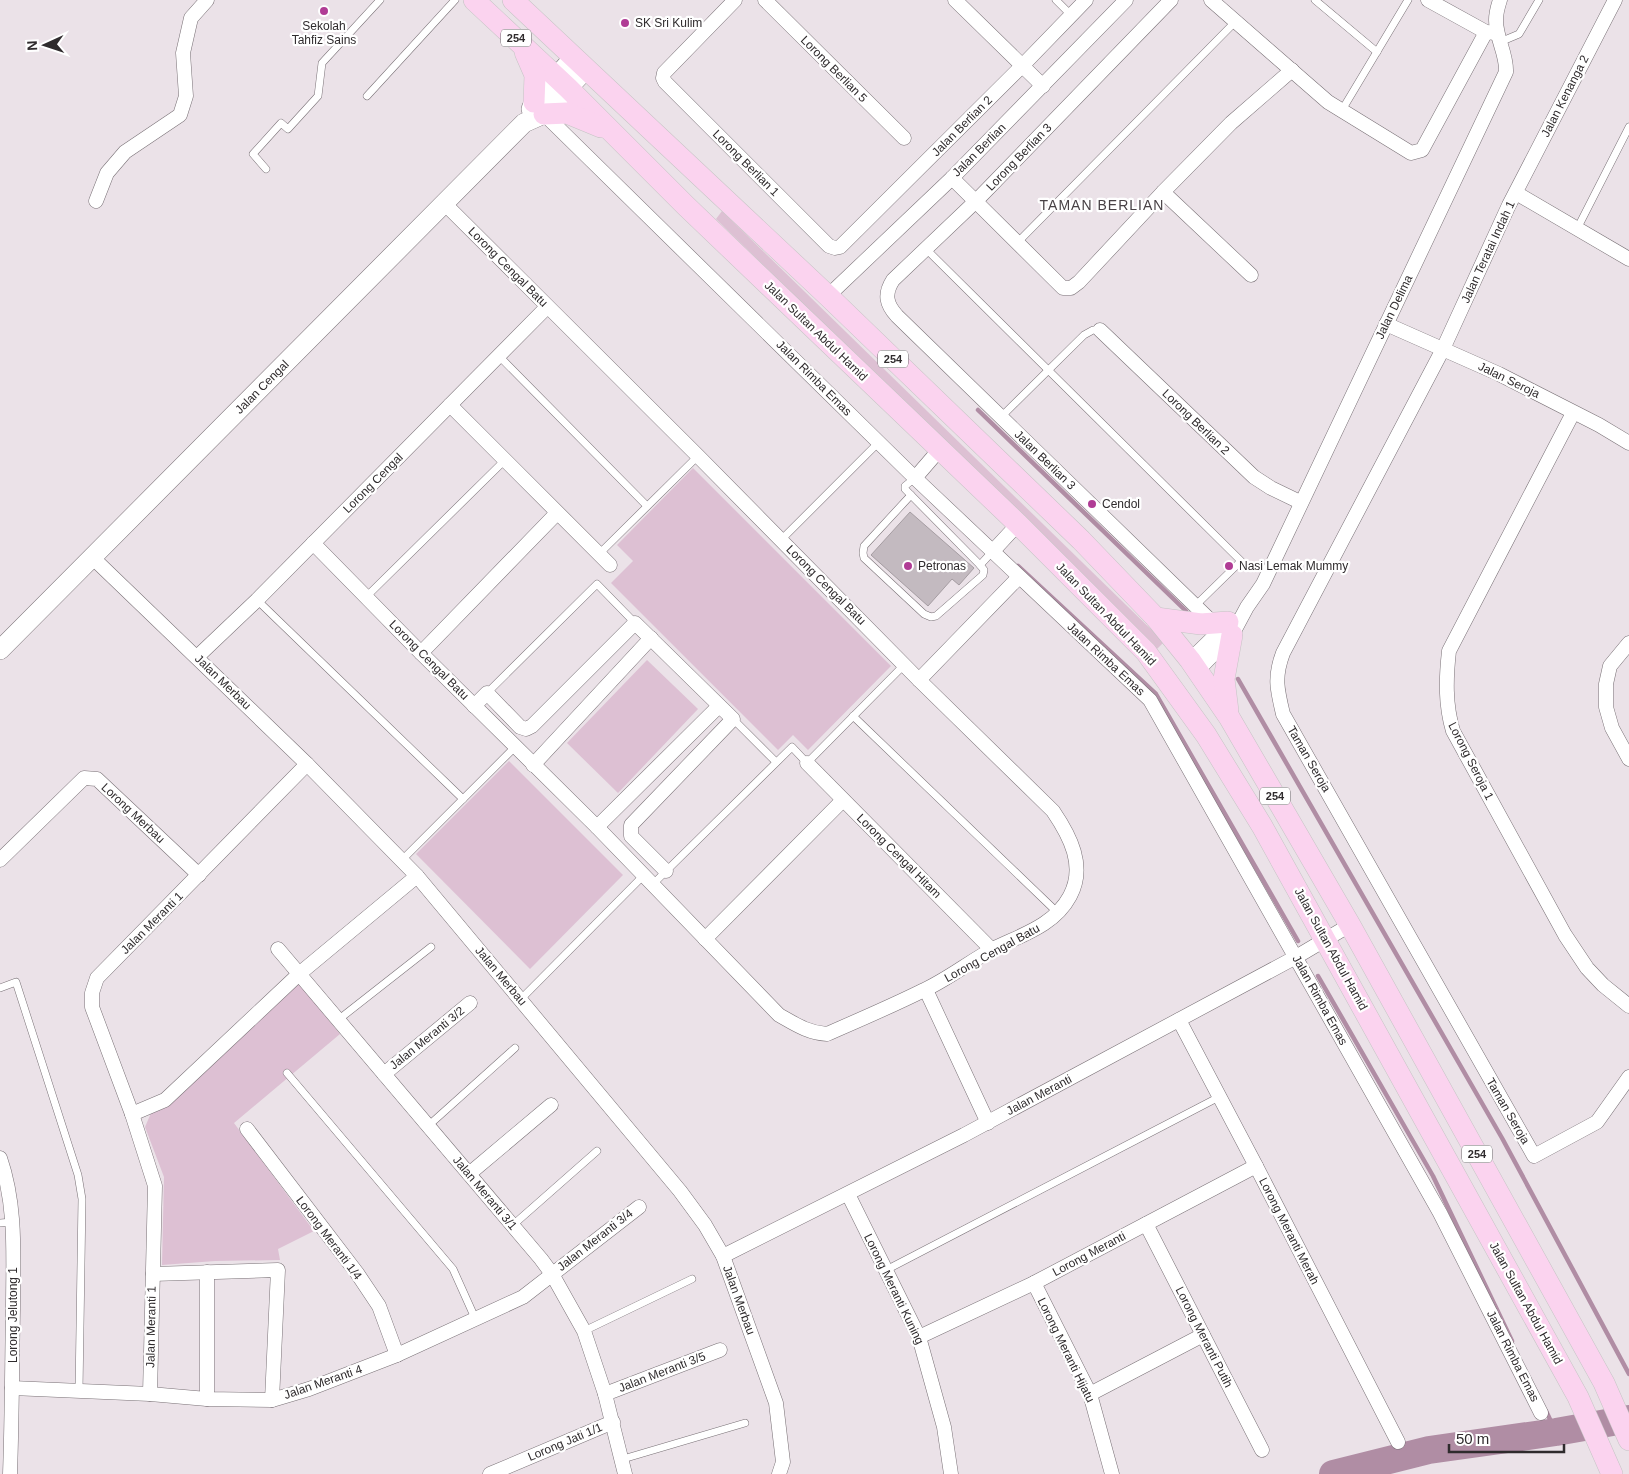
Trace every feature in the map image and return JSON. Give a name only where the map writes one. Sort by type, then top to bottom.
[{"type":"main road","name":"Jalan Sultan Abdul Hamid","points":[[474,0],[562,82],[686,206],[1018,524],[1146,652],[1206,735],[1262,826],[1578,1397],[1612,1474]]},
{"type":"main road","name":"254","points":[[513,0],[828,296],[1082,540],[1156,618],[1229,717],[1350,925],[1604,1383],[1629,1440]]},
{"type":"main road","points":[[520,42],[532,64],[539,108],[567,113],[610,131]]},
{"type":"main road","points":[[1156,618],[1225,627],[1224,679],[1229,717]]},
{"type":"main road","points":[[1146,652],[1193,667],[1194,695],[1207,720],[1206,735]]},
{"type":"street","points":[[96,201],[107,173],[124,152],[180,115],[186,96],[183,53],[192,18],[207,0]]},
{"type":"street","name":"Lorong Berlian 1","points":[[735,0],[664,73],[665,82],[829,246],[835,248]]},
{"type":"street","name":"Lorong Berlian 5","points":[[765,0],[904,138]]},
{"type":"street","points":[[955,0],[1043,86]]},
{"type":"street","name":"Jalan Berlian 2","points":[[835,248],[840,246],[1086,0]]},
{"type":"street","name":"Jalan Berlian","points":[[828,296],[952,178],[1126,0]]},
{"type":"street","name":"Lorong Berlian 3","points":[[897,316],[890,308],[886,299],[887,289],[893,280],[976,201],[1171,0]]},
{"type":"street","points":[[1211,0],[1328,102],[1411,153],[1422,150],[1495,36],[1428,0]]},
{"type":"street","name":"Jalan Delima","points":[[1193,667],[1225,627],[1247,607],[1262,584],[1506,72],[1507,62],[1495,36],[1500,0]]},
{"type":"street","name":"Jalan Kenanga 2","points":[[1516,192],[1615,0]]},
{"type":"street","name":"Jalan Cengal","points":[[0,650],[524,124],[580,63]]},
{"type":"street","points":[[952,178],[1063,288],[1071,288],[1079,282],[1231,123],[1292,70]]},
{"type":"street","name":"Jalan Rimba Emas","points":[[539,108],[915,478],[1150,700],[1440,1213],[1541,1413]]},
{"type":"street","points":[[1163,192],[1251,276]]},
{"type":"street","name":"Jalan Teratai Indah 1","points":[[1443,350],[1516,192],[1629,259]]},
{"type":"street","name":"Lorong Cengal Batu","points":[[313,543],[597,828],[779,1015],[814,1034],[827,1034],[926,990],[992,950],[1035,930],[1058,913],[1071,895],[1075,877],[1075,854],[1067,832],[1053,811],[919,680],[698,456],[444,204]]},
{"type":"street","name":"Lorong Cengal","points":[[197,657],[257,600],[547,307]]},
{"type":"street","name":"Jalan Berlian 3","points":[[897,316],[1195,606],[1225,627]]},
{"type":"street","name":"Jalan Seroja","points":[[1386,324],[1499,374],[1599,425],[1629,443]]},
{"type":"street","name":"Lorong Berlian 2","points":[[1100,330],[1254,477],[1271,488],[1300,502]]},
{"type":"street","name":"Taman Seroja","points":[[1443,350],[1283,653],[1277,670],[1283,714],[1534,1156],[1596,1122],[1629,1077]]},
{"type":"street","points":[[450,405],[610,565]]},
{"type":"street","name":"Lorong Seroja 1","points":[[1573,413],[1449,651],[1447,669],[1448,715],[1453,731],[1565,935],[1587,968],[1603,985],[1629,1006]]},
{"type":"street","points":[[915,478],[940,449]]},
{"type":"street","points":[[421,653],[557,513]]},
{"type":"street","points":[[993,551],[1018,524]]},
{"type":"street","name":"Jalan Merbau","points":[[92,557],[307,764],[417,876],[680,1191],[705,1225],[723,1256],[776,1403],[782,1462],[779,1474]]},
{"type":"street","points":[[919,680],[1019,576]]},
{"type":"street","points":[[474,706],[488,693],[520,726],[526,729],[532,726],[635,623],[733,719],[631,825],[631,836],[666,871]]},
{"type":"street","points":[[533,765],[651,638]]},
{"type":"street","points":[[1629,643],[1610,666],[1606,684],[1606,707],[1612,728],[1629,759]]},
{"type":"street","points":[[597,828],[719,706]]},
{"type":"street","name":"Lorong Cengal Hitam","points":[[807,763],[992,950]]},
{"type":"street","name":"Jalan Meranti 1","points":[[150,1394],[155,1186],[132,1114],[92,1007],[92,993],[97,978],[307,764]]},
{"type":"street","name":"Lorong Merbau","points":[[0,860],[84,778],[97,779],[198,875]]},
{"type":"street","points":[[705,939],[843,800]]},
{"type":"street","points":[[132,1114],[165,1100],[299,974],[417,876]]},
{"type":"street","name":"Jalan Meranti","points":[[723,1256],[988,1123],[1296,957],[1350,925]]},
{"type":"street","name":"Jalan Meranti 3/1","points":[[278,950],[513,1225],[552,1274],[584,1332],[605,1394],[626,1474]]},
{"type":"street","points":[[926,990],[988,1123]]},
{"type":"street","name":"Jalan Meranti 3/2","points":[[384,1074],[470,1003]]},
{"type":"street","name":"Lorong Meranti Merah","points":[[1179,1020],[1398,1442]]},
{"type":"street","points":[[469,1174],[551,1105]]},
{"type":"street","name":"Lorong Meranti 1/4","points":[[247,1129],[357,1273],[379,1306],[397,1355]]},
{"type":"street","name":"Lorong Jelutong 1","points":[[0,1158],[8,1180],[7,1222],[12,1388],[7,1470]]},
{"type":"street","name":"Lorong Meranti","points":[[919,1337],[1034,1283],[1256,1166]]},
{"type":"street","name":"Lorong Meranti Kuning","points":[[848,1194],[919,1337],[944,1427],[951,1474]]},
{"type":"street","name":"Jalan Meranti 3/4","points":[[552,1274],[639,1207]]},
{"type":"street","name":"Lorong Meranti Putih","points":[[1146,1224],[1262,1450]]},
{"type":"street","points":[[153,1274],[278,1270],[272,1400]]},
{"type":"street","points":[[207,1272],[207,1399]]},
{"type":"street","name":"Jalan Meranti 4","points":[[12,1388],[150,1394],[207,1399],[272,1400],[309,1390],[397,1355],[523,1297],[552,1274]]},
{"type":"street","name":"Lorong Meranti Hijatu","points":[[1034,1283],[1090,1394],[1112,1474]]},
{"type":"street","points":[[1090,1394],[1203,1335]]},
{"type":"street","name":"Jalan Meranti 3/5","points":[[605,1394],[720,1350]]},
{"type":"street","name":"Lorong Jati 1/1","points":[[490,1474],[613,1422]]},
{"type":"lane","points":[[266,169],[253,154],[281,123],[288,129],[318,96],[322,63],[380,0]]},
{"type":"lane","points":[[367,96],[455,0]]},
{"type":"lane","points":[[1056,0],[1071,15]]},
{"type":"lane","points":[[1315,0],[1377,52]]},
{"type":"lane","points":[[1342,110],[1408,0]]},
{"type":"lane","points":[[1495,36],[1519,34],[1539,0]]},
{"type":"lane","points":[[1018,242],[1236,21]]},
{"type":"lane","points":[[1578,229],[1629,127]]},
{"type":"lane","points":[[926,249],[1241,561],[1195,606]]},
{"type":"lane","points":[[1001,417],[1084,335],[1093,330],[1100,330]]},
{"type":"lane","points":[[499,356],[648,506]]},
{"type":"lane","points":[[781,540],[879,442]]},
{"type":"lane","points":[[599,554],[698,456]]},
{"type":"lane","points":[[366,596],[505,460]]},
{"type":"lane","points":[[911,495],[864,546],[862,553],[864,558],[924,614],[932,617],[936,616],[985,573],[980,565],[904,487],[915,478]]},
{"type":"lane","points":[[980,565],[993,551]]},
{"type":"lane","points":[[488,693],[597,584],[635,623]]},
{"type":"lane","points":[[257,600],[462,799]]},
{"type":"lane","points":[[521,999],[648,880],[666,871],[792,747],[807,763],[904,665]]},
{"type":"lane","points":[[853,716],[1058,913]]},
{"type":"lane","points":[[733,719],[776,762]]},
{"type":"lane","points":[[402,860],[515,747]]},
{"type":"lane","points":[[338,1020],[431,947]]},
{"type":"lane","points":[[0,988],[16,982],[78,1174],[82,1199],[79,1391]]},
{"type":"lane","points":[[428,1126],[515,1048]]},
{"type":"lane","points":[[287,1073],[453,1269],[476,1318]]},
{"type":"lane","points":[[886,1270],[1219,1097]]},
{"type":"lane","points":[[513,1225],[597,1151]]},
{"type":"lane","points":[[584,1332],[692,1279]]},
{"type":"lane","points":[[623,1459],[745,1423]]},
{"type":"shaded area","points":[[722,211],[1164,642],[1157,649],[716,219]]},
{"type":"shaded area","points":[[693,468],[891,666],[808,750],[793,735],[778,750],[611,583],[633,561],[617,545]]},
{"type":"shaded area","points":[[647,660],[698,709],[618,793],[567,743]]},
{"type":"shaded area","points":[[509,761],[623,875],[530,969],[416,854]]},
{"type":"shaded area","points":[[299,984],[340,1034],[234,1123],[314,1231],[278,1249],[280,1260],[215,1261],[162,1265],[164,1177],[145,1127],[151,1113]]},
{"type":"building","points":[[910,512],[974,568],[959,585],[952,579],[928,606],[871,555]]},
{"type":"waterway","points":[[978,410],[1186,611]]},
{"type":"waterway","points":[[1018,566],[1156,694],[1298,941]]},
{"type":"waterway","points":[[1238,679],[1502,1138],[1629,1374]]},
{"type":"waterway","points":[[1318,976],[1433,1176],[1512,1341]]},
{"type":"waterway","points":[[1546,1411],[1556,1432]]},
{"type":"waterway","points":[[1333,1474],[1429,1450],[1556,1432],[1629,1419]]},
{"type":"place","name":"Sekolah Tahfiz Sains","points":[[324,11]]},
{"type":"place","name":"SK Sri Kulim","points":[[625,23]]},
{"type":"place","name":"Cendol","points":[[1092,504]]},
{"type":"place","name":"Petronas","points":[[908,566]]},
{"type":"place","name":"Nasi Lemak Mummy","points":[[1229,566]]},
{"type":"district","name":"TAMAN BERLIAN","points":[[1102,205]]}]
